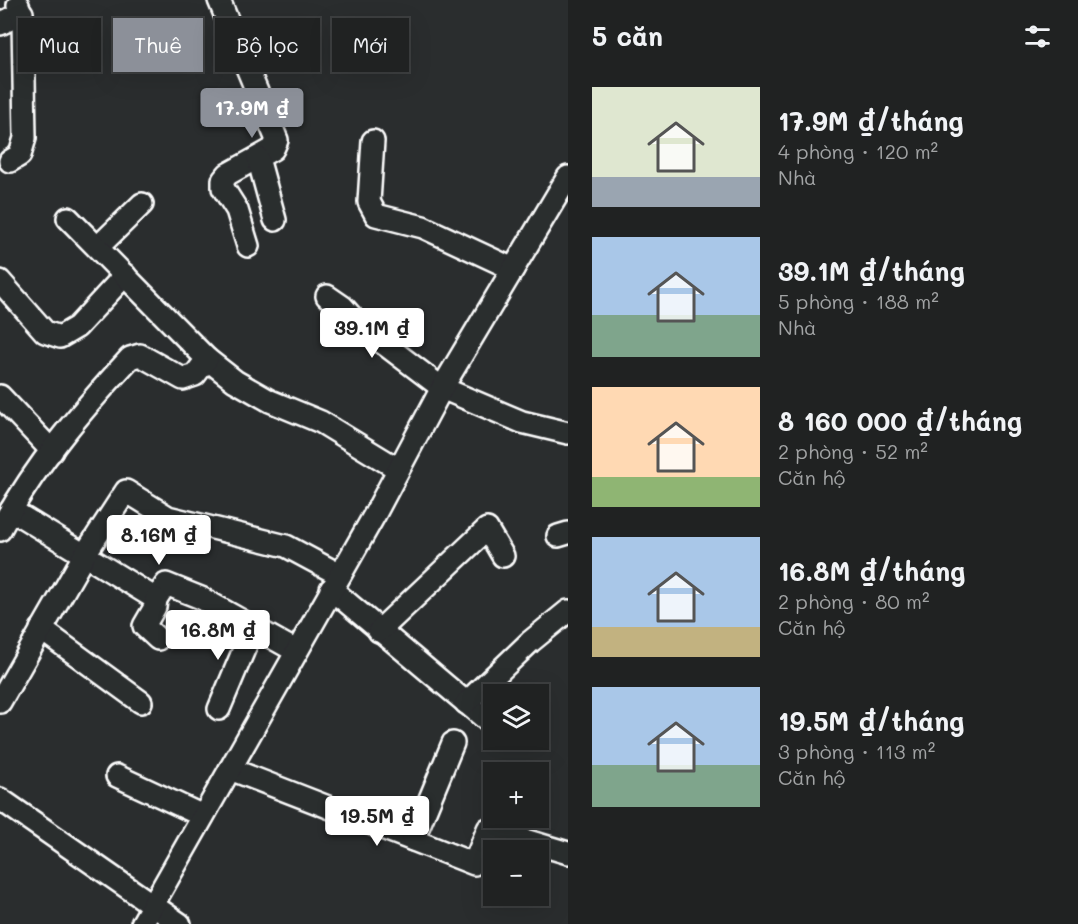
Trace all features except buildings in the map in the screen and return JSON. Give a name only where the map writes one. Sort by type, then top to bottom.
[{"type":"street","points":[[219,0],[277,140],[273,149],[228,174],[224,180],[223,188],[237,210],[248,246]]},
{"type":"street","points":[[0,24],[20,4]]},
{"type":"street","points":[[10,161],[20,154],[25,138],[20,4]]},
{"type":"street","points":[[373,141],[369,202],[376,215],[423,227],[513,269]]},
{"type":"street","points":[[258,158],[275,220]]},
{"type":"street","points":[[147,915],[442,388],[568,177]]},
{"type":"street","points":[[98,248],[142,204]]},
{"type":"street","points":[[68,218],[207,358],[235,381],[270,401],[321,422],[398,469]]},
{"type":"street","points":[[0,281],[45,332],[60,337],[76,327],[125,275]]},
{"type":"street","points":[[327,296],[344,307],[359,325],[442,388],[522,422],[568,433]]},
{"type":"street","points":[[0,530],[11,510],[52,451],[114,375],[134,355],[144,357],[183,379],[195,375],[207,358]]},
{"type":"street","points":[[0,396],[52,451]]},
{"type":"street","points":[[0,702],[85,554],[126,492],[168,517],[286,546],[335,582],[379,631],[483,717]]},
{"type":"street","points":[[11,510],[156,599]]},
{"type":"street","points":[[379,631],[487,529],[503,556]]},
{"type":"street","points":[[158,639],[144,626],[155,607],[156,599],[166,584],[201,598],[296,651]]},
{"type":"street","points":[[466,703],[530,642],[568,612]]},
{"type":"street","points":[[219,709],[253,628]]},
{"type":"street","points":[[41,629],[141,702]]},
{"type":"street","points":[[413,840],[453,743]]},
{"type":"street","points":[[230,769],[474,864],[488,829],[568,854]]},
{"type":"street","points":[[117,776],[203,816]]},
{"type":"street","points":[[0,799],[147,915],[180,924]]}]
